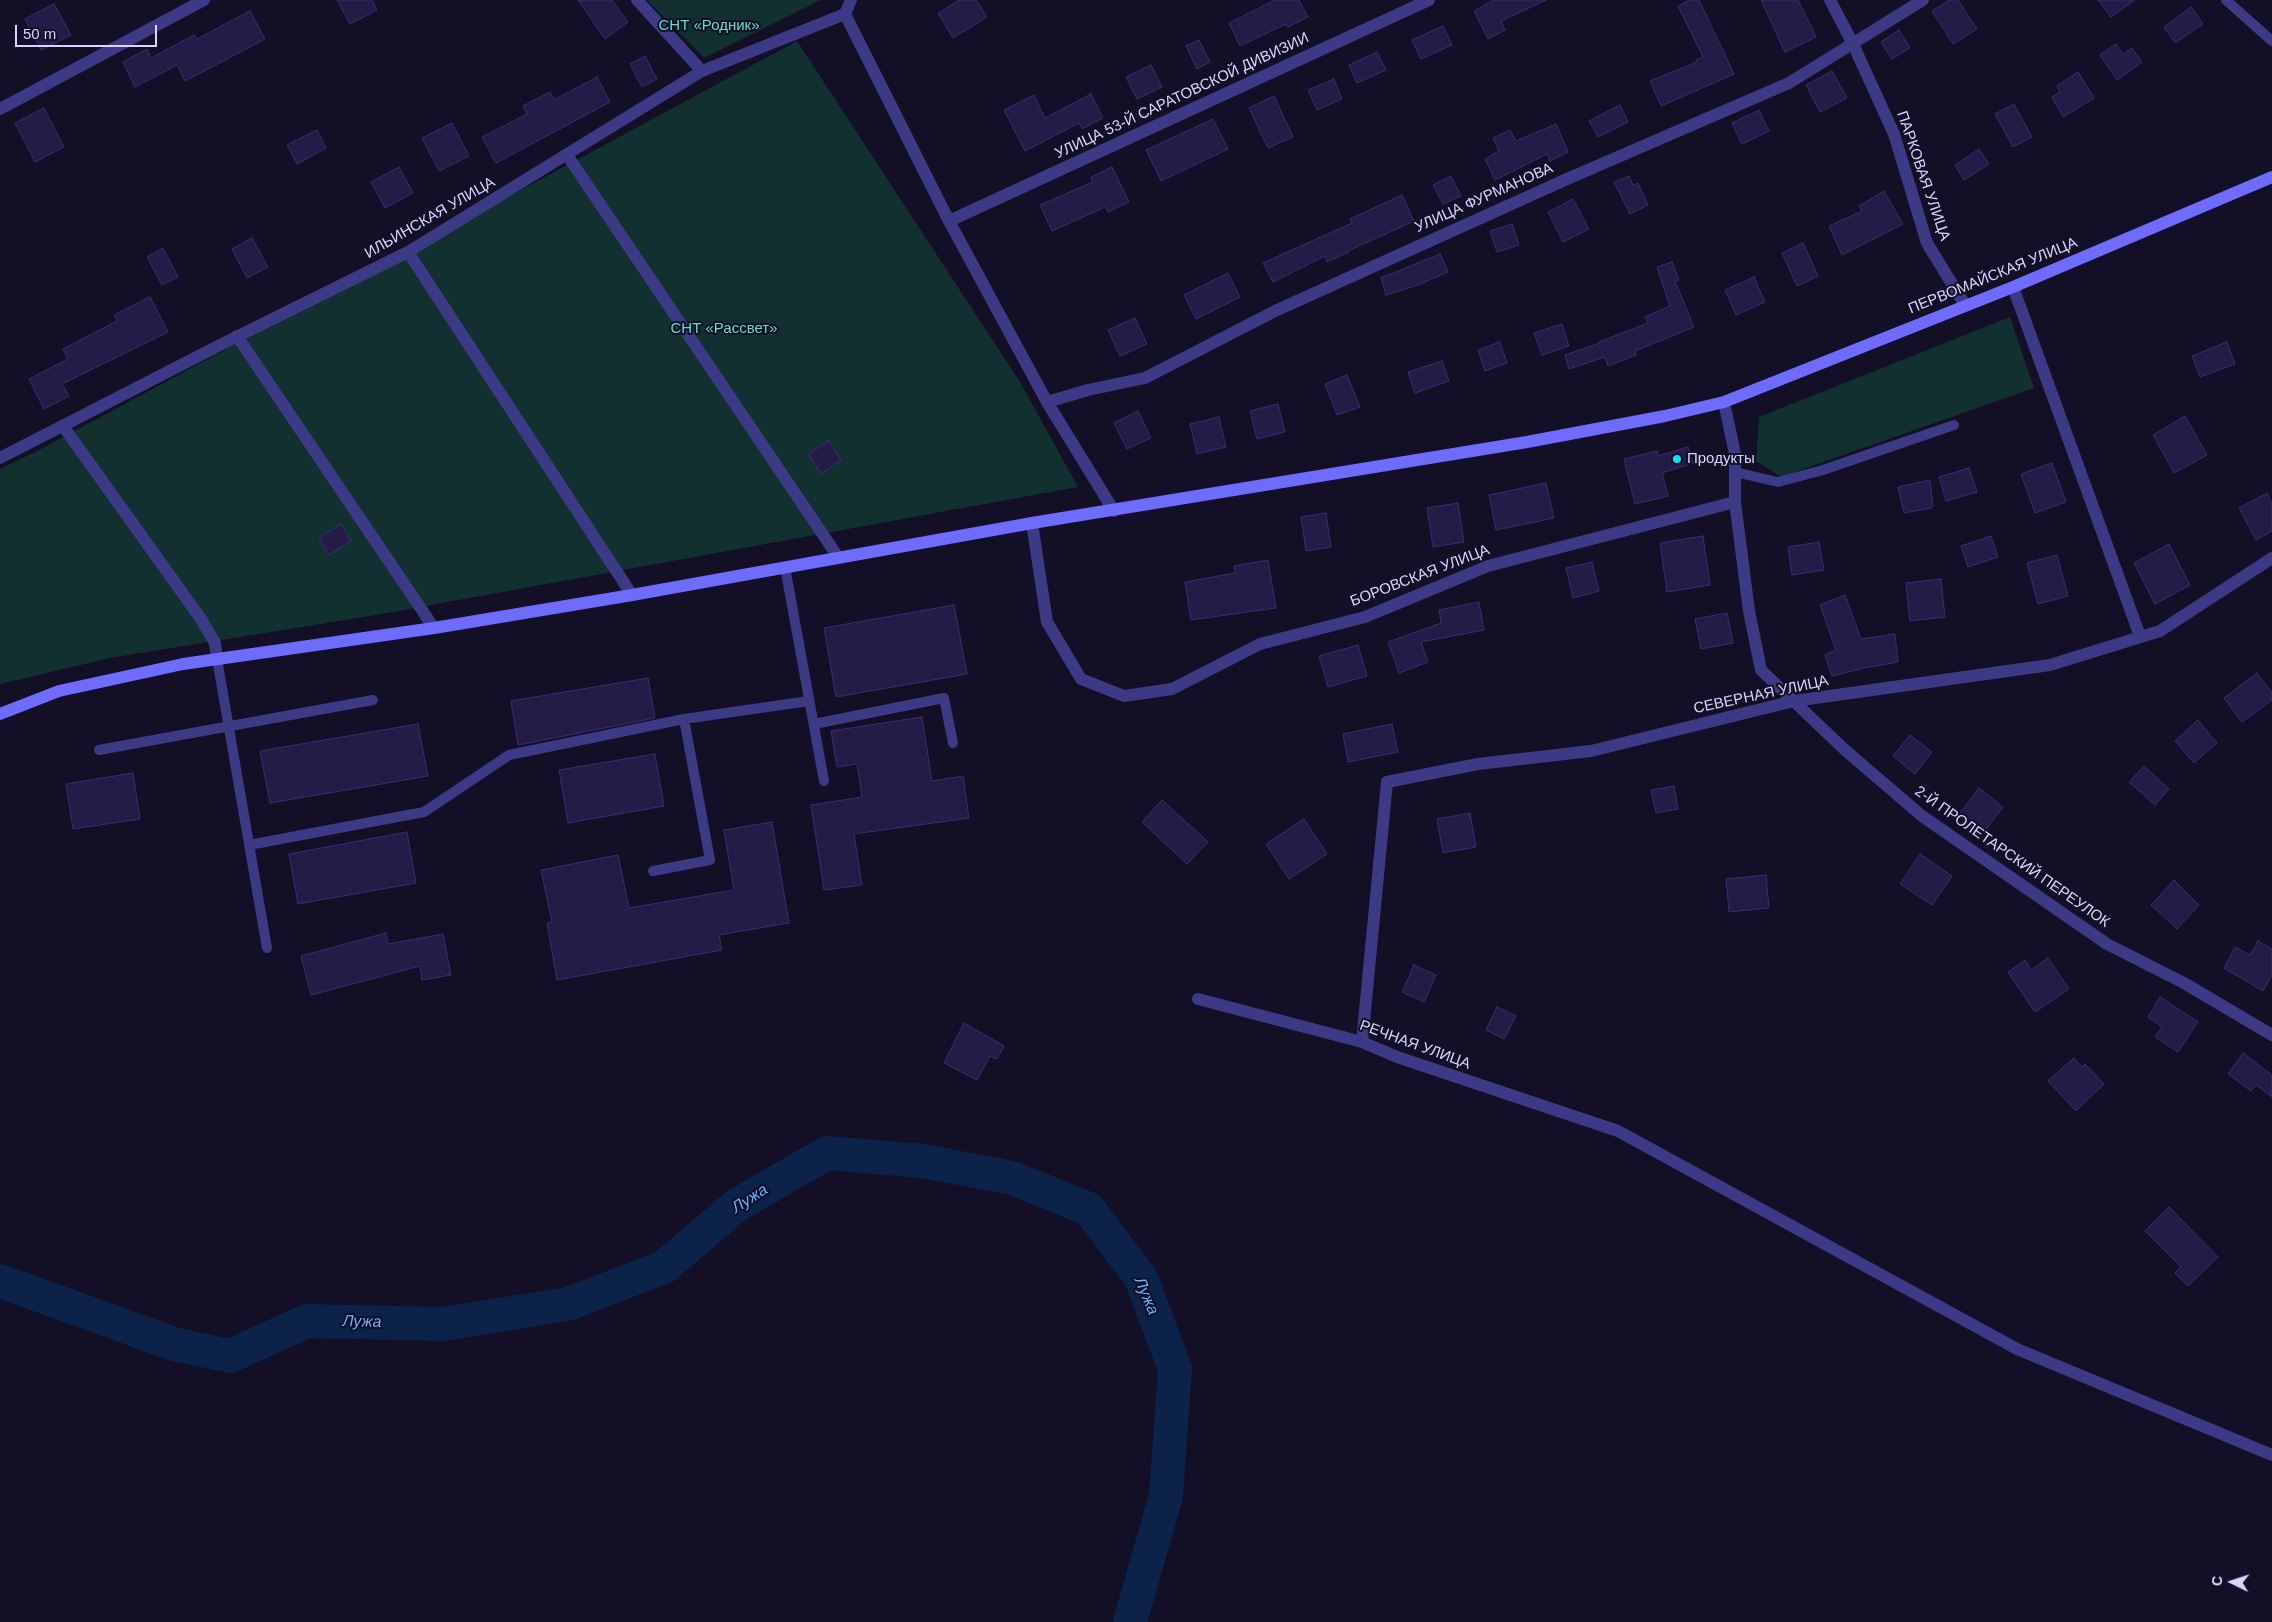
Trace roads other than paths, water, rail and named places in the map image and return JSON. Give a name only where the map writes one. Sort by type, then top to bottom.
[{"type":"main road","name":"ПЕРВОМАЙСКАЯ УЛИЦА","points":[[0,714],[59,691],[184,664],[434,628],[632,595],[1032,523],[1527,442],[1665,416],[1724,402],[2013,287],[2272,177]]},
{"type":"street","points":[[0,109],[204,0]]},
{"type":"street","points":[[637,0],[702,72]]},
{"type":"street","points":[[851,0],[845,14],[949,221],[1047,402],[1114,511]]},
{"type":"street","name":"УЛИЦА 53-Й САРАТОВСКОЙ ДИВИЗИИ","points":[[949,221],[1429,0]]},
{"type":"street","name":"ПАРКОВАЯ УЛИЦА","points":[[1830,0],[1853,44],[1894,134],[1927,243],[1965,305]]},
{"type":"street","name":"УЛИЦА ФУРМАНОВА","points":[[1047,402],[1088,390],[1145,378],[1275,311],[1567,178],[1789,83],[1923,0]]},
{"type":"street","name":"ИЛЬИНСКАЯ УЛИЦА","points":[[0,458],[237,336],[408,252],[702,72],[845,14]]},
{"type":"street","points":[[567,155],[838,557]]},
{"type":"street","points":[[408,252],[632,595]]},
{"type":"street","points":[[2013,287],[2140,636]]},
{"type":"street","points":[[237,336],[434,628]]},
{"type":"street","name":"2-Й ПРОЛЕТАРСКИЙ ПЕРЕУЛОК","points":[[1724,402],[1735,454],[1735,502],[1749,611],[1761,670],[1845,750],[1922,816],[2107,944],[2184,983],[2272,1035]]},
{"type":"street","points":[[64,426],[201,619],[215,643],[217,659]]},
{"type":"street","name":"БОРОВСКАЯ УЛИЦА","points":[[1032,523],[1047,622],[1081,679],[1124,696],[1172,689],[1260,644],[1365,617],[1488,566],[1735,502]]},
{"type":"street","name":"СЕВЕРНАЯ УЛИЦА","points":[[1362,1042],[1388,782],[1478,764],[1591,751],[1794,701],[2050,665],[2160,631],[2272,558]]},
{"type":"street","name":"РЕЧНАЯ УЛИЦА","points":[[1198,999],[1362,1042],[1397,1057],[1618,1132],[2017,1349],[2272,1455]]},
{"type":"lane","points":[[2226,0],[2272,41]]},
{"type":"lane","points":[[1735,472],[1778,482],[1823,470],[1954,425]]},
{"type":"lane","points":[[785,567],[824,781]]},
{"type":"lane","points":[[217,659],[267,948]]},
{"type":"lane","points":[[814,724],[944,698],[953,743]]},
{"type":"lane","points":[[99,750],[373,700]]},
{"type":"lane","points":[[249,845],[424,812],[508,755],[684,720],[809,701]]},
{"type":"lane","points":[[653,871],[710,860],[684,720]]},
{"type":"waterway","name":"Лужа","points":[[0,1281],[174,1344],[230,1356],[307,1321],[443,1324],[568,1304],[664,1267],[737,1205],[827,1153],[923,1161],[1012,1178],[1089,1209],[1141,1278],[1175,1369],[1166,1496],[1130,1622]]},
{"type":"place","name":"Продукты","points":[[1677,459]]},
{"type":"park label","name":"СНТ «Родник»","points":[[709,26]]},
{"type":"park label","name":"СНТ «Рассвет»","points":[[724,329]]}]
